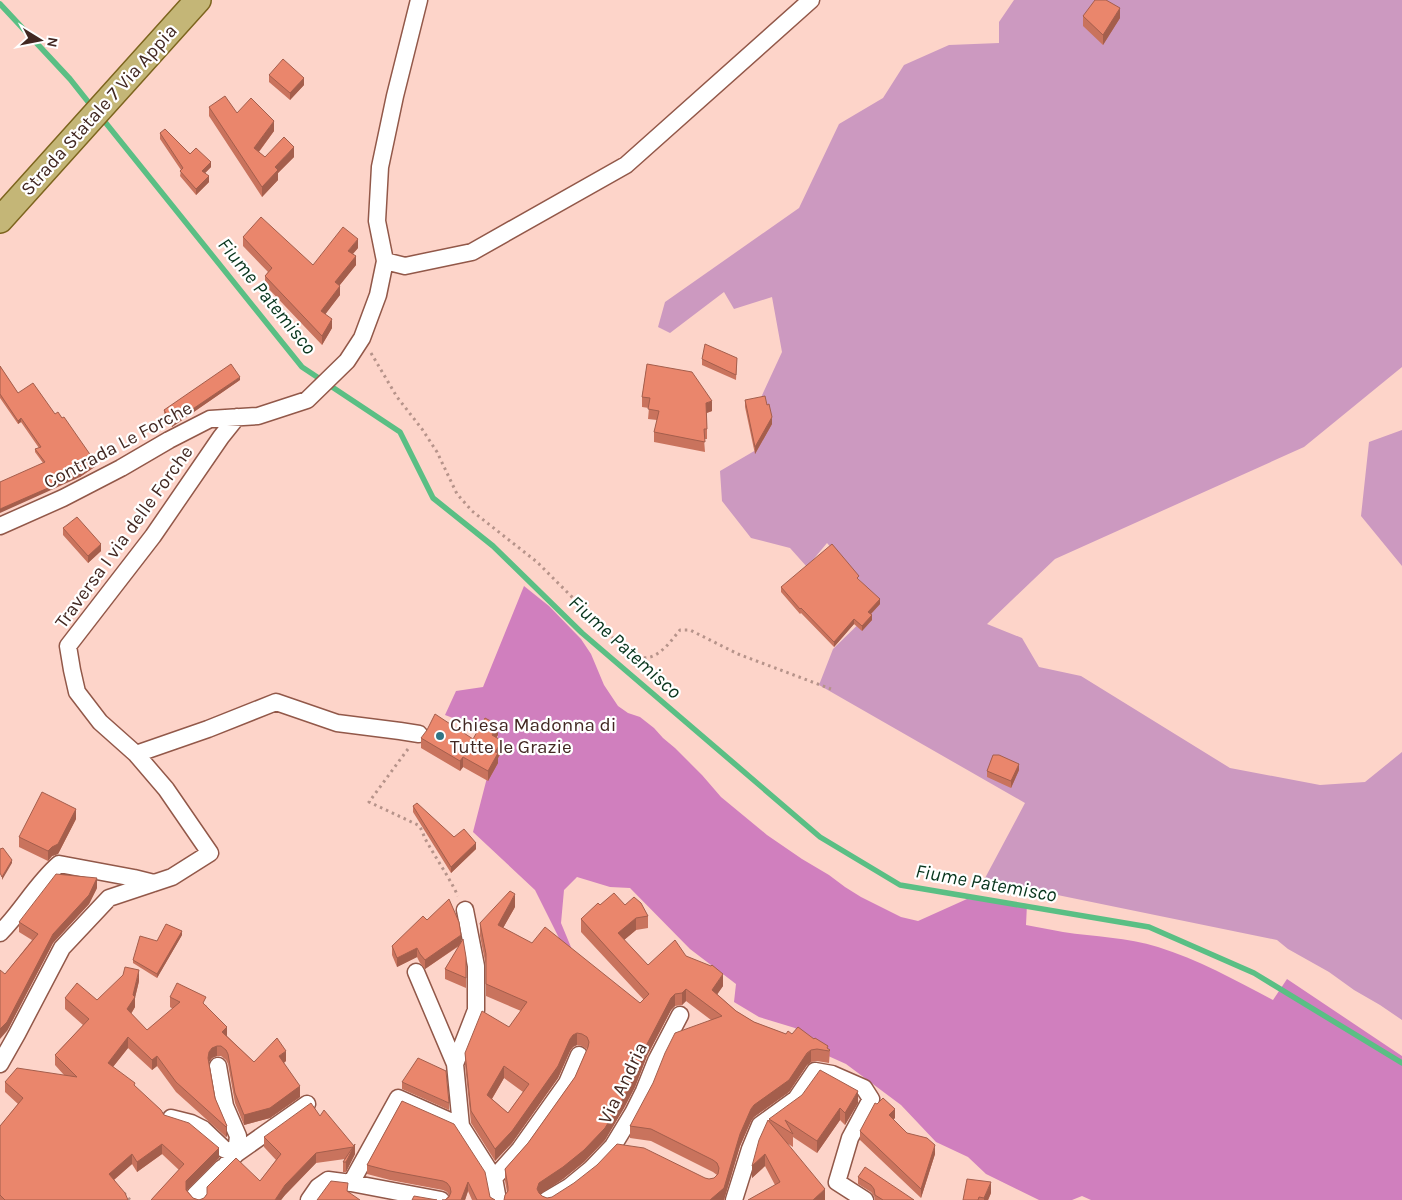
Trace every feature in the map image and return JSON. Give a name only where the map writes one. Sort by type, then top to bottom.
[{"type":"main road","name":"Strada Statale 7 Via Appia","points":[[0,220],[198,0]]},
{"type":"street","name":"Contrada Le Forche","points":[[0,526],[62,498],[121,468],[168,440],[210,419],[258,416],[307,400],[347,361],[362,338],[378,295],[385,261],[377,221],[380,167],[410,29],[419,0]]},
{"type":"street","points":[[385,261],[406,266],[472,252],[626,165],[811,0]]},
{"type":"street","name":"Traversa I via delle Forche","points":[[0,1064],[18,1034],[62,948],[110,898],[172,877],[210,853],[166,789],[136,754],[100,722],[77,692],[68,646],[153,536],[221,437],[237,417]]},
{"type":"street","points":[[136,754],[208,729],[276,702],[337,723],[418,734]]},
{"type":"street","points":[[0,933],[11,922],[47,875],[59,864],[154,883]]},
{"type":"street","points":[[454,1064],[476,1010],[476,966],[465,910]]},
{"type":"street","points":[[416,972],[454,1064],[460,1126],[494,1178],[498,1200]]},
{"type":"street","name":"Via Andria","points":[[547,1200],[569,1187],[591,1169],[613,1146],[641,1098],[656,1061],[680,1015]]},
{"type":"street","points":[[494,1178],[520,1149],[567,1083],[579,1055]]},
{"type":"street","points":[[218,1066],[225,1106],[238,1136],[228,1162]]},
{"type":"street","points":[[734,1200],[750,1149],[760,1125],[796,1100],[815,1071],[832,1074],[864,1088],[871,1099],[850,1138],[837,1182],[865,1200]]},
{"type":"street","points":[[352,1183],[398,1098],[460,1126]]},
{"type":"street","points":[[198,1200],[195,1195],[228,1162],[307,1104]]},
{"type":"street","points":[[171,1118],[191,1123],[203,1129],[224,1149],[228,1162]]},
{"type":"street","points":[[613,1146],[630,1148]]},
{"type":"street","points":[[309,1200],[318,1188],[328,1180],[441,1200]]},
{"type":"path","points":[[362,338],[397,397],[422,428],[437,452],[457,494],[472,511],[537,562],[621,646],[637,657],[649,658],[660,652],[680,630],[690,630],[738,654],[831,689]]},
{"type":"path","points":[[418,734],[369,802],[418,825],[422,829],[425,839],[452,883],[465,910]]},
{"type":"path","points":[[124,1193],[130,1200]]},
{"type":"shaded area","points":[[1014,0],[1402,0],[1402,367],[1304,447],[1055,559],[987,624],[1022,638],[1039,667],[1081,676],[1230,768],[1320,785],[1365,782],[1402,752],[1402,1020],[1329,972],[1288,949],[1277,940],[984,880],[1025,803],[819,685],[833,649],[880,603],[827,543],[807,567],[790,548],[751,538],[722,501],[720,471],[756,450],[758,404],[782,352],[772,297],[734,309],[724,292],[670,333],[658,327],[665,302],[799,208],[839,124],[883,98],[904,65],[949,45],[999,43],[999,22]]},
{"type":"shaded area","points":[[1402,430],[1402,566],[1361,516],[1369,442]]},
{"type":"shaded area","points":[[524,586],[549,606],[581,639],[591,654],[604,685],[618,706],[628,713],[640,717],[654,728],[702,775],[721,797],[767,835],[861,897],[901,917],[918,921],[967,899],[1027,904],[1026,925],[1063,932],[1135,941],[1158,947],[1202,964],[1273,1000],[1287,979],[1402,1056],[1402,1200],[1091,1200],[1082,1196],[1072,1200],[1039,1200],[986,1174],[968,1157],[936,1142],[901,1105],[846,1064],[826,1055],[795,1028],[759,1017],[734,1002],[736,984],[690,949],[630,888],[610,887],[577,877],[564,890],[561,923],[573,952],[562,944],[535,890],[473,832],[498,735],[445,715],[456,691],[483,687]]},
{"type":"building","points":[[1095,0],[1106,0],[1120,8],[1103,35],[1083,16]]},
{"type":"building","points":[[283,59],[304,78],[290,93],[269,75]]},
{"type":"building","points":[[225,96],[237,113],[251,98],[274,121],[254,148],[265,157],[284,137],[294,147],[275,167],[278,170],[262,187],[209,107]]},
{"type":"building","points":[[165,129],[190,154],[196,148],[211,162],[202,171],[209,176],[196,189],[180,171],[183,168],[160,133]]},
{"type":"building","points":[[261,217],[313,265],[343,227],[358,239],[348,251],[356,256],[335,282],[340,286],[321,311],[332,319],[322,336],[265,276],[272,268],[243,237]]},
{"type":"building","points":[[705,344],[737,358],[736,375],[702,359]]},
{"type":"building","points":[[231,364],[240,377],[172,423],[164,410]]},
{"type":"building","points":[[647,364],[692,372],[712,401],[706,403],[707,429],[704,429],[705,442],[654,432],[659,411],[648,409],[650,398],[642,397]]},
{"type":"building","points":[[0,366],[18,393],[33,383],[55,414],[58,412],[62,418],[64,417],[96,463],[80,474],[0,509],[0,482],[45,462],[35,449],[41,447],[21,418],[18,421],[0,394]]},
{"type":"building","points":[[765,396],[772,417],[755,447],[745,400]]},
{"type":"building","points":[[77,517],[101,544],[88,556],[63,528]]},
{"type":"building","points":[[832,544],[859,576],[857,578],[880,599],[868,612],[872,615],[862,626],[854,619],[834,642],[800,609],[781,587]]},
{"type":"building","points":[[435,714],[473,739],[485,718],[498,725],[492,735],[502,741],[495,752],[498,753],[488,771],[463,757],[460,761],[421,738]]},
{"type":"building","points":[[993,755],[999,755],[1019,764],[1011,781],[987,771]]},
{"type":"building","points":[[42,792],[76,809],[58,844],[48,851],[19,837]]},
{"type":"building","points":[[417,803],[454,837],[464,829],[476,843],[451,867],[413,806]]},
{"type":"building","points":[[3,848],[12,860],[2,877],[0,873],[0,849]]},
{"type":"building","points":[[56,874],[97,878],[89,895],[53,934],[7,1022],[0,1029],[0,970],[5,974],[38,934],[19,922]]},
{"type":"building","points":[[510,891],[515,894],[498,925],[532,943],[545,927],[640,1003],[649,994],[581,919],[598,903],[600,905],[614,893],[625,905],[634,897],[641,903],[648,916],[636,918],[618,933],[648,965],[675,940],[686,956],[712,965],[723,974],[712,990],[736,1011],[754,1022],[786,1034],[788,1031],[792,1034],[798,1027],[814,1039],[828,1046],[827,1048],[830,1050],[811,1050],[789,1080],[754,1105],[740,1134],[724,1188],[710,1200],[504,1200],[508,1191],[505,1169],[528,1143],[575,1077],[589,1042],[587,1037],[582,1034],[577,1033],[573,1035],[558,1066],[512,1131],[495,1149],[471,1111],[465,1053],[482,1011],[509,1027],[527,1002],[486,984],[486,954],[480,923]],"holes":[[[686,989],[722,1016],[675,1033],[653,1083],[630,1126],[651,1129],[713,1160],[719,1168],[718,1174],[714,1178],[705,1178],[644,1148],[617,1144],[597,1165],[574,1183],[552,1197],[542,1196],[537,1189],[539,1183],[584,1150],[605,1128],[635,1075],[647,1044],[671,998]],[[504,1066],[529,1084],[508,1113],[487,1095]]]},
{"type":"building","points":[[449,899],[459,922],[461,935],[425,960],[417,948],[397,958],[392,946],[423,916],[427,920]]},
{"type":"building","points":[[166,924],[182,931],[157,974],[133,960],[140,936],[157,941]]},
{"type":"building","points":[[463,939],[466,957],[466,978],[445,969]]},
{"type":"building","points":[[125,967],[139,970],[133,995],[135,997],[127,1009],[147,1030],[180,1002],[170,997],[177,983],[206,997],[203,1003],[227,1027],[222,1032],[254,1062],[277,1038],[286,1051],[279,1056],[300,1086],[270,1108],[244,1115],[235,1093],[228,1054],[221,1046],[212,1048],[208,1058],[215,1098],[226,1127],[176,1082],[157,1056],[152,1060],[128,1037],[108,1063],[135,1083],[134,1085],[164,1115],[189,1123],[219,1148],[186,1181],[186,1190],[193,1198],[199,1200],[151,1200],[184,1164],[162,1144],[137,1162],[132,1154],[109,1174],[125,1193],[128,1200],[5,1200],[0,1195],[0,1126],[23,1098],[5,1082],[17,1068],[77,1077],[55,1055],[89,1019],[65,998],[77,983],[97,1000],[123,975]]},
{"type":"building","points":[[418,1058],[446,1071],[449,1103],[402,1082]]},
{"type":"building","points":[[820,1070],[858,1091],[845,1113],[840,1108],[817,1141],[785,1120],[793,1134],[769,1119],[802,1095]]},
{"type":"building","points":[[883,1098],[895,1109],[889,1115],[907,1133],[927,1138],[935,1145],[921,1189],[860,1131],[875,1103],[877,1104]]},
{"type":"building","points":[[402,1101],[454,1124],[485,1172],[490,1197],[495,1200],[477,1200],[468,1182],[461,1200],[445,1200],[451,1192],[450,1187],[443,1181],[367,1165]]},
{"type":"building","points":[[311,1103],[320,1116],[324,1110],[354,1146],[346,1162],[343,1162],[353,1147],[316,1153],[285,1185],[275,1200],[199,1200],[207,1194],[207,1187],[236,1158],[260,1181],[281,1154],[264,1137]]},
{"type":"building","points":[[768,1120],[825,1189],[813,1200],[748,1200],[780,1182],[765,1154],[752,1166],[759,1140]]},
{"type":"building","points":[[865,1167],[914,1200],[883,1200],[875,1195],[871,1185],[858,1177]]},
{"type":"building","points":[[967,1179],[991,1182],[984,1198],[963,1200]]},
{"type":"building","points":[[331,1181],[348,1183],[347,1191],[360,1200],[317,1200]]},
{"type":"building","points":[[414,1196],[437,1200],[412,1200]]},
{"type":"waterway","name":"Fiume Patemisco","points":[[0,4],[70,79],[93,108]]},
{"type":"waterway","name":"Fiume Patemisco","points":[[101,117],[302,367],[400,432],[433,498],[493,546],[582,633],[820,837],[900,885],[1149,927],[1254,973],[1402,1063]]},
{"type":"place","name":"Chiesa Madonna di Tutte le Grazie","points":[[440,736]]}]
